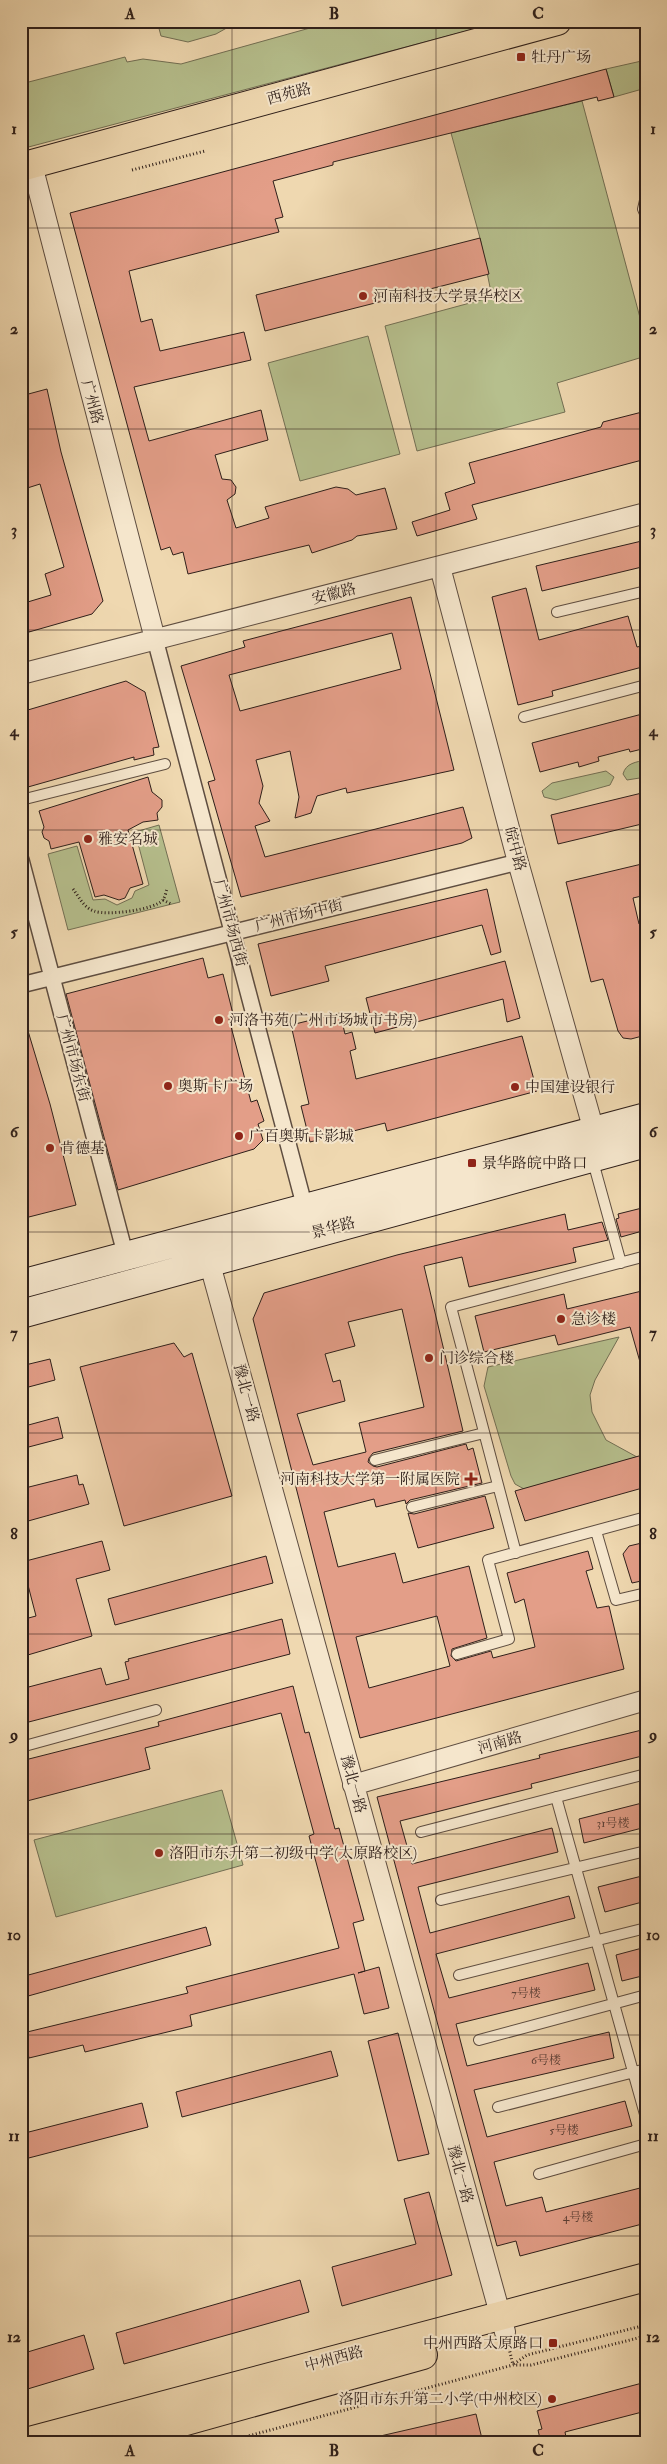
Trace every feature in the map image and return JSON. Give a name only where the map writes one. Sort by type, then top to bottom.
[{"type":"main road","name":"西苑路","points":[[26,166],[557,21]]},
{"type":"main road","name":"景华路","points":[[21,1284],[646,1117]]},
{"type":"main road","name":"景华路","points":[[21,1314],[646,1143]]},
{"type":"main road","name":"中州西路","points":[[107,2443],[502,2323],[646,2277]]},
{"type":"main road","name":"中州西路","points":[[22,2443],[502,2323],[646,2295]]},
{"type":"street","name":"广州路","points":[[26,166],[154,639]]},
{"type":"street","name":"安徽路","points":[[21,674],[646,513]]},
{"type":"street","name":"皖中路","points":[[440,567],[518,862],[594,1131]]},
{"type":"street","name":"广州市场西街","points":[[154,639],[305,1208]]},
{"type":"street","name":"广州市场东街","points":[[21,860],[126,1257]]},
{"type":"street","name":"广州市场中街","points":[[21,984],[518,862]]},
{"type":"street","name":"豫北一路","points":[[202,1235],[502,2323]]},
{"type":"street","name":"河南路","points":[[353,1785],[646,1700]]},
{"type":"lane","points":[[646,196],[643,209],[646,216]]},
{"type":"lane","points":[[557,612],[646,591]]},
{"type":"lane","points":[[524,717],[646,685]]},
{"type":"lane","points":[[21,800],[165,764]]},
{"type":"lane","points":[[592,1157],[621,1263]]},
{"type":"lane","points":[[516,1552],[451,1307],[646,1256]]},
{"type":"lane","points":[[375,1460],[484,1433]]},
{"type":"lane","points":[[412,1507],[498,1486]]},
{"type":"lane","points":[[457,1654],[509,1638],[488,1560],[646,1518]]},
{"type":"lane","points":[[596,1531],[616,1600],[646,1593]]},
{"type":"lane","points":[[21,1747],[156,1710]]},
{"type":"lane","points":[[421,1832],[646,1774]]},
{"type":"lane","points":[[556,1797],[646,2118]]},
{"type":"lane","points":[[441,1900],[646,1851]]},
{"type":"lane","points":[[460,1975],[646,1928]]},
{"type":"lane","points":[[479,2040],[646,1995]]},
{"type":"lane","points":[[498,2107],[646,2069]]},
{"type":"lane","points":[[539,2174],[646,2144]]},
{"type":"path","points":[[132,170],[205,151]]},
{"type":"path","points":[[73,889],[81,901],[92,911],[116,915],[163,900],[167,889]]},
{"type":"path","points":[[163,900],[171,904]]},
{"type":"path","points":[[513,2364],[527,2354],[646,2325]]},
{"type":"path","points":[[222,2443],[513,2364],[531,2365],[646,2336]]},
{"type":"green space","points":[[157,21],[239,21],[216,34],[188,42],[161,36]]},
{"type":"green space","name":"牡丹广场","points":[[335,21],[504,21],[21,149],[21,84],[125,57],[127,62],[143,59],[181,64]]},
{"type":"green space","points":[[646,60],[646,88],[614,97],[606,69]]},
{"type":"green space","points":[[582,101],[646,340],[646,356],[557,383],[565,412],[417,451],[385,326],[492,297],[480,238],[451,133]]},
{"type":"green space","points":[[368,336],[400,454],[300,481],[268,363]]},
{"type":"green space","points":[[646,760],[646,777],[627,780],[623,774],[626,767]]},
{"type":"green space","points":[[606,771],[614,777],[610,785],[556,800],[544,797],[542,791],[552,783]]},
{"type":"green space","points":[[159,825],[180,902],[68,930],[48,854],[77,846],[93,900],[105,899],[117,905],[132,898],[135,891],[149,885],[135,832]]},
{"type":"green space","points":[[619,1337],[595,1380],[590,1395],[592,1412],[606,1440],[637,1457],[524,1489],[515,1484],[484,1386],[488,1367]]},
{"type":"green space","points":[[222,1790],[243,1865],[56,1917],[34,1840]]},
{"type":"building","points":[[606,69],[614,97],[598,101],[597,97],[333,162],[333,165],[273,181],[283,217],[275,219],[279,232],[129,271],[141,322],[152,319],[160,351],[244,332],[251,360],[134,387],[149,441],[261,410],[268,440],[215,455],[222,479],[231,480],[236,487],[235,494],[227,500],[236,528],[269,518],[265,507],[336,487],[348,489],[356,495],[385,488],[397,529],[357,536],[352,540],[312,553],[309,545],[188,574],[183,552],[173,555],[170,547],[161,550],[70,213]]},
{"type":"building","points":[[480,238],[489,274],[265,331],[256,295]]},
{"type":"building","points":[[47,389],[61,452],[103,601],[92,614],[29,632],[21,604],[51,595],[45,574],[64,567],[40,484],[21,490],[21,396]]},
{"type":"building","points":[[646,411],[646,459],[472,505],[477,519],[417,536],[412,522],[450,510],[445,493],[475,483],[469,463],[601,427],[603,422]]},
{"type":"building","points":[[646,540],[646,566],[542,591],[536,566]]},
{"type":"building","points":[[526,588],[539,640],[628,616],[637,647],[646,645],[646,666],[552,691],[553,696],[518,705],[492,597]]},
{"type":"building","points":[[411,597],[454,770],[347,793],[346,788],[317,796],[311,813],[295,818],[299,797],[290,751],[256,760],[263,786],[259,803],[270,821],[255,826],[265,857],[463,807],[472,838],[462,843],[241,897],[208,782],[215,780],[181,666],[245,647],[243,641]],"holes":[[[392,633],[401,669],[240,711],[229,675]]]},
{"type":"building","points":[[126,681],[145,692],[159,747],[153,748],[154,755],[134,760],[134,757],[28,787],[21,763],[21,712]]},
{"type":"building","points":[[646,713],[646,748],[630,752],[629,749],[598,757],[599,761],[579,767],[578,762],[540,772],[532,743]]},
{"type":"building","name":"雅安名城","points":[[148,777],[152,792],[162,800],[162,807],[157,813],[158,820],[143,822],[128,830],[143,884],[130,888],[125,898],[119,900],[104,895],[95,897],[79,842],[51,849],[49,841],[44,838],[42,832],[44,827],[39,811]]},
{"type":"building","points":[[646,792],[646,823],[558,844],[551,815]]},
{"type":"building","points":[[646,863],[646,895],[633,898],[639,924],[646,922],[646,1035],[631,1039],[623,1038],[618,1031],[603,979],[591,982],[566,882]]},
{"type":"building","points":[[487,889],[501,952],[491,955],[482,925],[325,966],[329,981],[271,996],[258,944]]},
{"type":"building","name":"奥斯卡广场","points":[[203,958],[208,978],[223,974],[234,1018],[229,1019],[251,1102],[257,1100],[264,1121],[258,1124],[263,1140],[254,1149],[118,1190],[66,994]]},
{"type":"building","points":[[505,961],[520,1018],[507,1022],[503,999],[375,1033],[366,998]]},
{"type":"building","points":[[340,1013],[345,1034],[352,1032],[356,1049],[350,1051],[356,1079],[522,1036],[537,1091],[387,1131],[385,1123],[310,1142],[301,1106],[309,1104],[291,1025]]},
{"type":"building","points":[[25,1021],[50,1104],[76,1205],[21,1219],[21,1022]]},
{"type":"building","points":[[646,1207],[646,1230],[621,1237],[616,1219],[619,1218],[618,1214]]},
{"type":"building","points":[[565,1214],[568,1230],[602,1222],[608,1240],[573,1248],[576,1262],[469,1287],[462,1257],[424,1266],[463,1431],[373,1453],[368,1462],[377,1467],[466,1444],[468,1450],[473,1448],[482,1483],[410,1500],[406,1504],[405,1500],[376,1507],[374,1499],[324,1512],[338,1567],[395,1553],[403,1583],[469,1566],[487,1638],[452,1649],[451,1656],[456,1661],[491,1651],[493,1658],[535,1647],[524,1599],[515,1603],[507,1573],[588,1551],[593,1569],[586,1571],[597,1608],[609,1606],[624,1669],[360,1738],[253,1319],[264,1293],[397,1255]],"holes":[[[402,1309],[424,1407],[359,1423],[366,1452],[313,1465],[297,1414],[345,1401],[340,1380],[333,1382],[325,1354],[355,1346],[348,1322]],[[437,1616],[450,1666],[369,1688],[356,1637]]]},
{"type":"building","name":"急诊楼","points":[[646,1290],[646,1368],[642,1369],[630,1327],[558,1345],[555,1335],[484,1352],[475,1316],[564,1294],[567,1309]]},
{"type":"building","points":[[174,1343],[184,1357],[192,1353],[232,1496],[124,1526],[80,1367]]},
{"type":"building","points":[[50,1359],[55,1380],[21,1389],[21,1366]]},
{"type":"building","points":[[58,1417],[63,1438],[21,1449],[21,1427]]},
{"type":"building","points":[[646,1454],[646,1487],[525,1521],[515,1491]]},
{"type":"building","points":[[77,1475],[79,1485],[83,1484],[89,1504],[21,1523],[21,1489]]},
{"type":"building","points":[[485,1496],[494,1528],[418,1548],[408,1513],[414,1514]]},
{"type":"building","points":[[102,1541],[110,1570],[76,1579],[92,1636],[21,1657],[21,1620],[36,1616],[22,1562]]},
{"type":"building","points":[[646,1542],[646,1580],[632,1583],[623,1554],[629,1546]]},
{"type":"building","points":[[266,1556],[273,1583],[115,1625],[108,1599]]},
{"type":"building","points":[[282,1619],[290,1654],[21,1724],[21,1689],[101,1668],[106,1685],[129,1679],[125,1662],[129,1661],[128,1659]]},
{"type":"building","points":[[293,1686],[305,1733],[309,1732],[335,1829],[339,1828],[364,1920],[353,1923],[365,1971],[379,1967],[389,2008],[364,2014],[354,1974],[190,2015],[192,2026],[85,2052],[83,2045],[29,2058],[23,2033],[188,1993],[186,1987],[339,1948],[309,1836],[314,1834],[281,1713],[145,1748],[150,1769],[27,1801],[21,1778],[21,1761],[159,1726],[158,1722]]},
{"type":"building","points":[[646,1729],[646,1755],[531,1784],[532,1788],[400,1821],[412,1864],[552,1828],[558,1852],[418,1887],[430,1933],[569,1896],[575,1918],[436,1954],[449,1998],[588,1963],[595,1990],[456,2024],[467,2066],[609,2032],[614,2058],[474,2090],[487,2137],[625,2101],[632,2126],[494,2162],[506,2206],[542,2197],[546,2212],[644,2187],[646,2223],[520,2256],[516,2241],[497,2246],[377,1797],[540,1758],[539,1755]]},
{"type":"building","points":[[646,1802],[646,1827],[584,1843],[579,1819]]},
{"type":"building","points":[[646,1875],[646,1901],[605,1912],[598,1887]]},
{"type":"building","points":[[206,1927],[211,1945],[21,1998],[21,1977]]},
{"type":"building","points":[[646,1947],[646,1975],[622,1981],[616,1955]]},
{"type":"building","points":[[398,2033],[429,2154],[398,2161],[368,2041]]},
{"type":"building","points":[[331,2051],[338,2076],[182,2117],[176,2092]]},
{"type":"building","points":[[142,2103],[148,2127],[21,2160],[21,2134]]},
{"type":"building","points":[[429,2192],[452,2275],[342,2306],[332,2267],[416,2244],[404,2199]]},
{"type":"building","points":[[300,2280],[309,2312],[124,2364],[116,2333]]},
{"type":"building","points":[[84,2335],[94,2369],[21,2391],[21,2354]]},
{"type":"building","points":[[646,2382],[646,2411],[565,2432],[566,2437],[541,2443],[538,2430],[542,2429],[537,2411]]},
{"type":"building","points":[[476,2414],[483,2443],[377,2443],[376,2437]]},
{"type":"place","name":"牡丹广场","points":[[521,57]]},
{"type":"place","name":"河南科技大学景华校区","points":[[363,296]]},
{"type":"place","name":"雅安名城","points":[[88,839]]},
{"type":"place","name":"河洛书苑(广州市场城市书房)","points":[[219,1020]]},
{"type":"place","name":"奥斯卡广场","points":[[168,1086]]},
{"type":"place","name":"中国建设银行","points":[[515,1087]]},
{"type":"place","name":"广百奥斯卡影城","points":[[239,1136]]},
{"type":"place","name":"肯德基","points":[[50,1148]]},
{"type":"place","name":"景华路皖中路口","points":[[472,1163]]},
{"type":"place","name":"急诊楼","points":[[561,1319]]},
{"type":"place","name":"门诊综合楼","points":[[429,1358]]},
{"type":"place","name":"河南科技大学第一附属医院","points":[[471,1479]]},
{"type":"place","name":"洛阳市东升第二初级中学(太原路校区)","points":[[159,1853]]},
{"type":"place","name":"中州西路太原路口","points":[[553,2343]]},
{"type":"place","name":"洛阳市东升第二小学(中州校区)","points":[[552,2399]]}]
